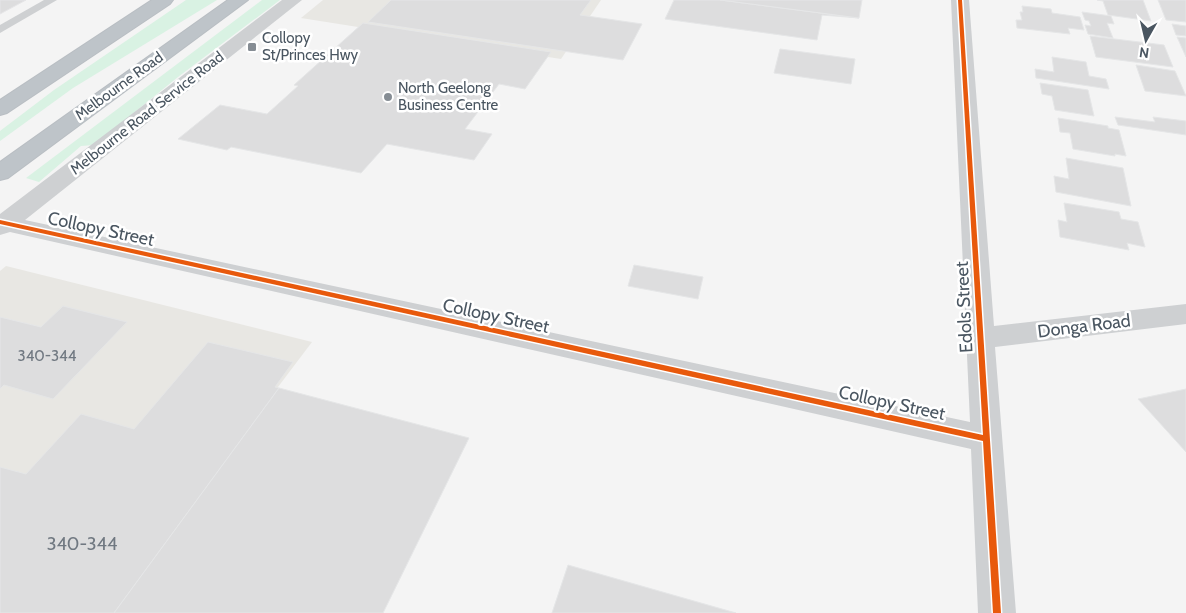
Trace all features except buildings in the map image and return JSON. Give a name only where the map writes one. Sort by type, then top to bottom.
[{"type":"highway","points":[[7,104],[138,0]]},
{"type":"highway","points":[[7,104],[164,0]]},
{"type":"highway","name":"Melbourne Road","points":[[0,173],[239,0]]},
{"type":"street","name":"Melbourne Road Service Road","points":[[2,224],[293,0]]},
{"type":"street","name":"Edols Street","points":[[960,0],[982,338],[986,439],[997,613]]},
{"type":"street","name":"Collopy Street","points":[[2,224],[986,439]]},
{"type":"street","name":"Donga Road","points":[[982,338],[1186,314]]},
{"type":"lane","points":[[0,30],[52,0]]},
{"type":"shaded area","points":[[323,0],[601,0],[561,59],[301,18]]},
{"type":"shaded area","points":[[6,266],[312,342],[107,613],[0,613],[0,271]]},
{"type":"green space","points":[[186,0],[217,0],[73,88],[0,141],[0,131],[54,90]]},
{"type":"green space","points":[[262,0],[280,0],[178,77],[94,145],[81,146],[39,182],[26,178]]},
{"type":"cycle path","points":[[960,0],[997,613]]},
{"type":"cycle path","points":[[0,222],[986,439]]},
{"type":"place","name":"Collopy St/Princes Hwy","points":[[252,47]]},
{"type":"place","name":"North Geelong Business Centre","points":[[388,97]]}]
